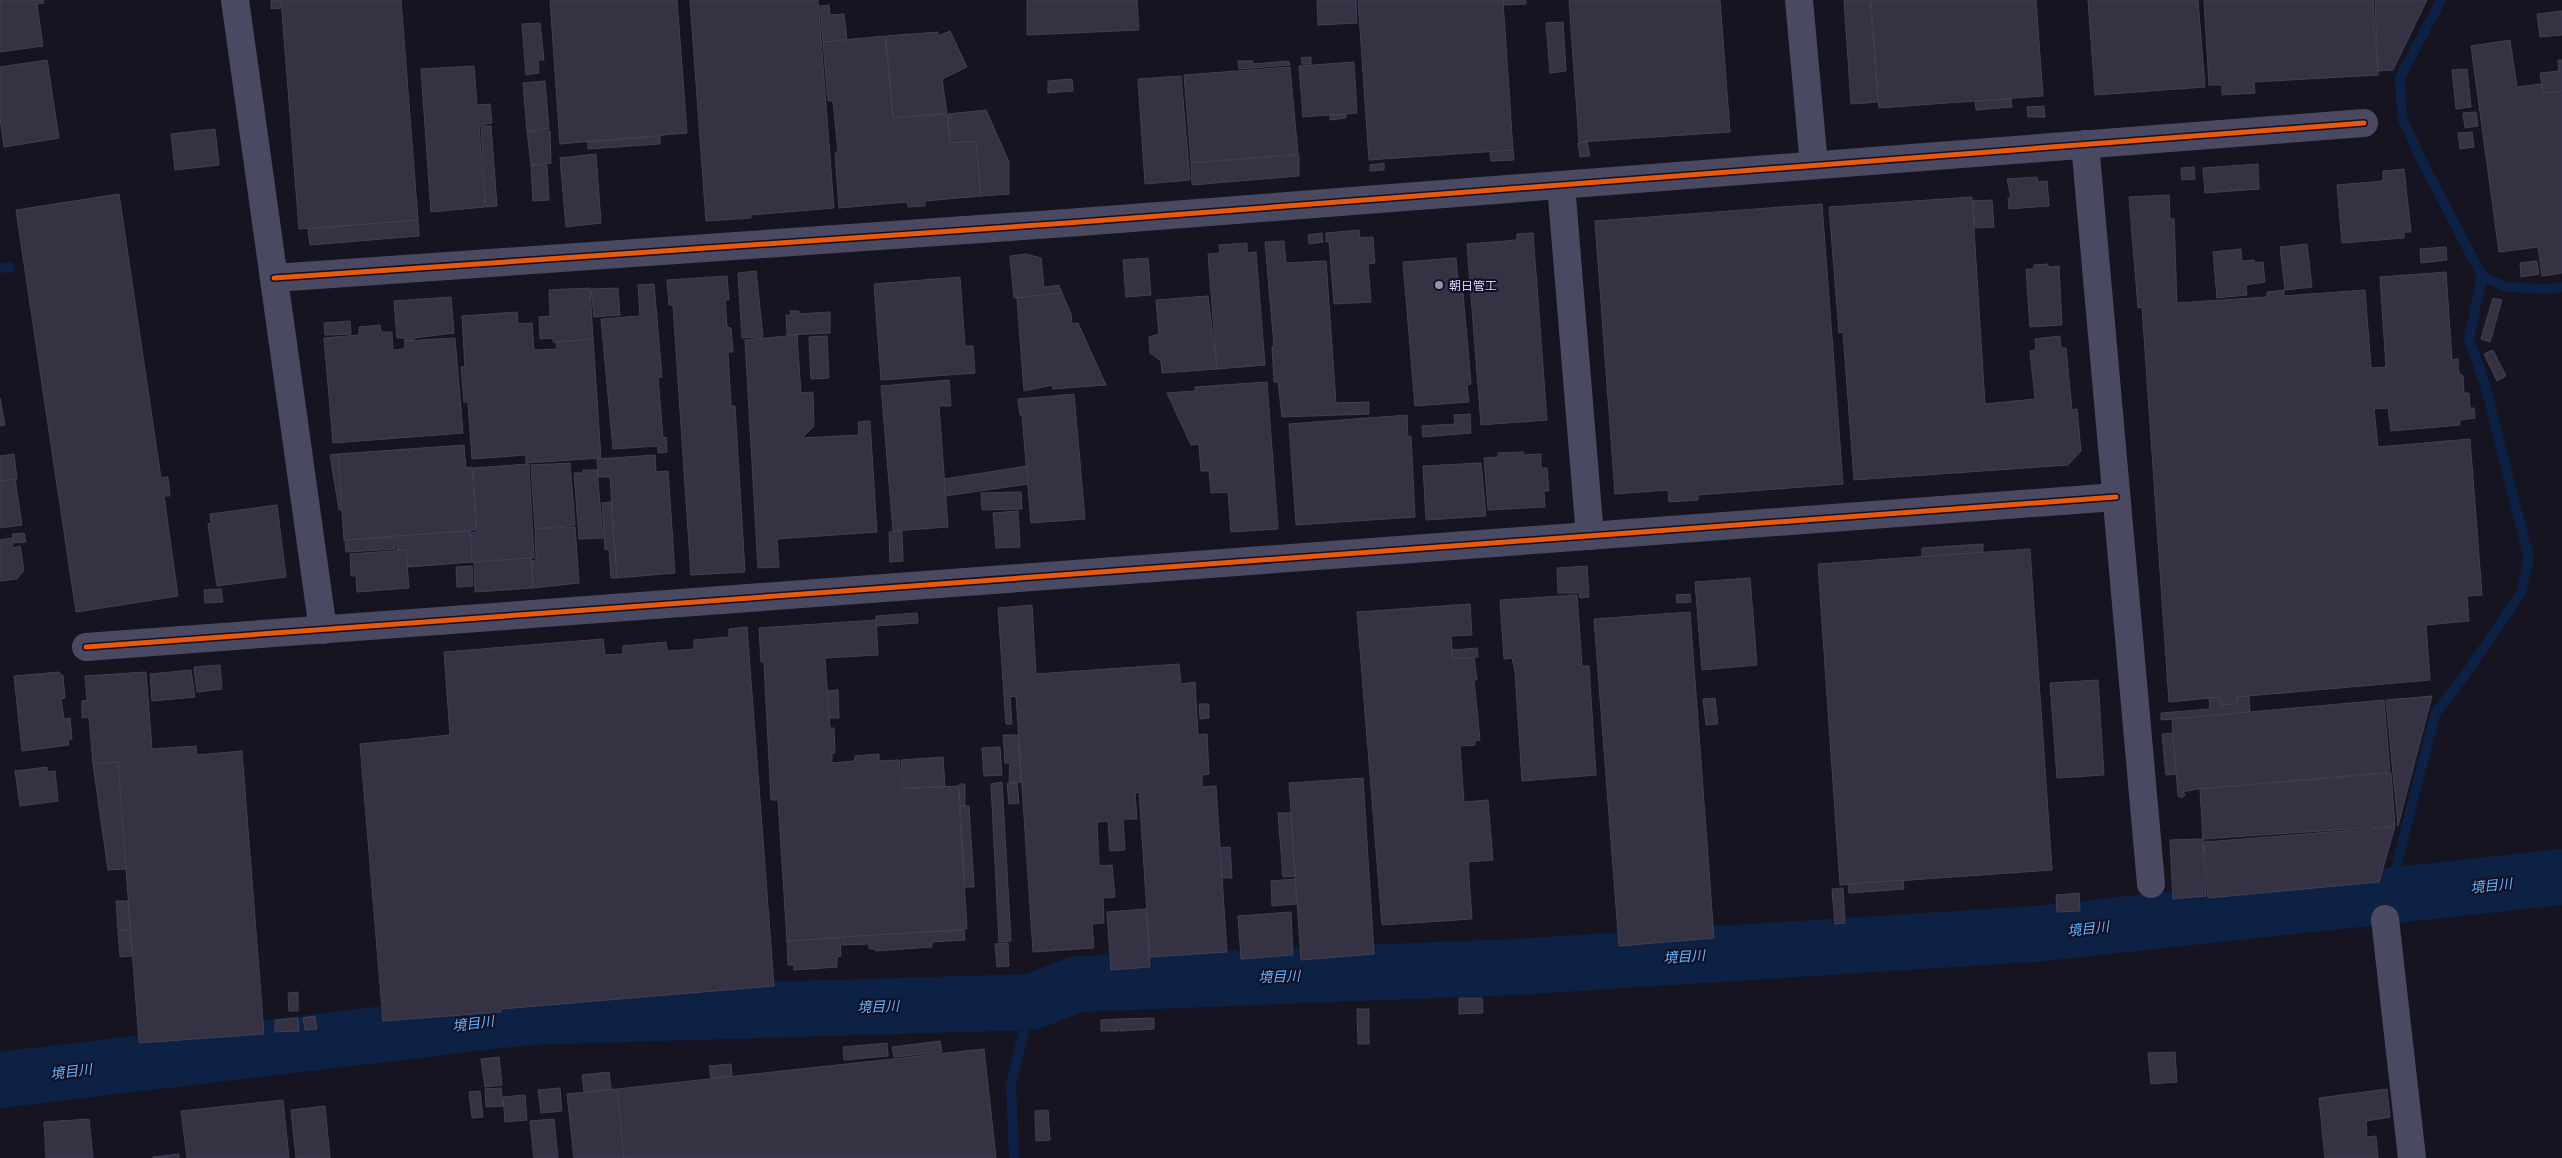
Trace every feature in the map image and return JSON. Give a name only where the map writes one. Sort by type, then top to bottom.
[{"type":"street","points":[[235,0],[323,630]]},
{"type":"street","points":[[1799,0],[1814,165]]},
{"type":"street","points":[[274,278],[1067,223],[2364,123]]},
{"type":"street","points":[[2085,144],[2151,884]]},
{"type":"street","points":[[1561,185],[1590,536]]},
{"type":"street","points":[[86,647],[2116,497]]},
{"type":"street","points":[[2385,919],[2412,1158]]},
{"type":"building","points":[[0,0],[43,0],[44,3],[37,4],[43,46],[0,52]]},
{"type":"building","points":[[271,0],[282,0],[282,8],[271,9]]},
{"type":"building","points":[[281,0],[401,0],[418,220],[299,229]]},
{"type":"building","points":[[550,0],[677,0],[687,133],[560,144]]},
{"type":"building","points":[[690,0],[818,0],[834,208],[751,215],[751,218],[706,221]]},
{"type":"building","points":[[1027,0],[1137,0],[1139,30],[1027,35]]},
{"type":"building","points":[[1317,0],[1356,0],[1357,23],[1318,25]]},
{"type":"building","points":[[1358,0],[1503,0],[1513,150],[1369,160]]},
{"type":"building","points":[[1503,0],[1526,0],[1526,4],[1504,5]]},
{"type":"building","points":[[1569,0],[1720,0],[1730,132],[1579,142]]},
{"type":"building","points":[[1844,0],[1870,0],[1878,102],[1851,104]]},
{"type":"building","points":[[1871,0],[2036,0],[2043,96],[1879,108]]},
{"type":"building","points":[[2088,0],[2198,0],[2205,87],[2095,95]]},
{"type":"building","points":[[2204,0],[2373,0],[2378,75],[2254,82],[2255,93],[2222,95],[2222,85],[2209,85]]},
{"type":"building","points":[[2375,0],[2427,0],[2393,70],[2378,71]]},
{"type":"building","points":[[829,5],[830,15],[844,14],[847,40],[823,42],[820,6]]},
{"type":"building","points":[[2562,11],[2562,35],[2540,37],[2537,14]]},
{"type":"building","points":[[1563,22],[1566,71],[1550,73],[1546,23]]},
{"type":"building","points":[[540,23],[544,60],[538,60],[539,73],[526,75],[522,24]]},
{"type":"building","points":[[950,31],[967,67],[942,79],[947,113],[893,118],[886,36],[938,32],[938,36]]},
{"type":"building","points":[[885,36],[893,118],[947,114],[950,143],[976,141],[981,196],[925,201],[925,206],[908,207],[907,202],[839,208],[835,153],[838,152],[833,101],[828,101],[823,42]]},
{"type":"building","points":[[2510,40],[2517,87],[2541,84],[2543,93],[2562,91],[2562,273],[2542,276],[2538,247],[2499,252],[2471,46]]},
{"type":"building","points":[[1311,57],[1311,64],[1302,64],[1301,58]]},
{"type":"building","points":[[47,60],[59,138],[4,147],[0,118],[0,67]]},
{"type":"building","points":[[2558,60],[2562,60],[2562,91],[2543,93],[2540,73],[2559,71]]},
{"type":"building","points":[[1238,61],[1253,61],[1253,64],[1289,61],[1290,65],[1239,69]]},
{"type":"building","points":[[1354,62],[1357,113],[1303,117],[1299,66]]},
{"type":"building","points":[[474,66],[477,105],[490,104],[492,123],[479,125],[485,207],[431,212],[421,69]]},
{"type":"building","points":[[1290,67],[1298,154],[1191,163],[1184,75]]},
{"type":"building","points":[[2467,69],[2471,107],[2456,109],[2452,70]]},
{"type":"building","points":[[1181,76],[1190,180],[1145,184],[1138,79]]},
{"type":"building","points":[[1072,79],[1073,91],[1048,93],[1048,81]]},
{"type":"building","points":[[545,81],[549,129],[527,131],[523,83]]},
{"type":"building","points":[[2011,99],[2012,107],[1976,110],[1975,101]]},
{"type":"building","points":[[2044,106],[2045,117],[2028,117],[2027,107]]},
{"type":"building","points":[[986,110],[1009,162],[1009,194],[981,196],[976,141],[950,143],[948,114]]},
{"type":"building","points":[[2476,112],[2478,126],[2465,128],[2463,113]]},
{"type":"building","points":[[1346,114],[1346,118],[1330,120],[1330,115]]},
{"type":"building","points":[[481,126],[491,126],[497,206],[486,207]]},
{"type":"building","points":[[215,129],[219,165],[175,170],[171,134]]},
{"type":"building","points":[[527,131],[550,131],[551,163],[531,165]]},
{"type":"building","points":[[2472,132],[2474,147],[2460,149],[2458,133]]},
{"type":"building","points":[[660,136],[660,144],[588,149],[588,142]]},
{"type":"building","points":[[1587,142],[1590,156],[1580,157],[1578,143]]},
{"type":"building","points":[[1513,150],[1514,160],[1491,161],[1490,152]]},
{"type":"building","points":[[596,154],[601,223],[566,227],[560,158]]},
{"type":"building","points":[[1299,155],[1299,176],[1192,185],[1191,163]]},
{"type":"building","points":[[1384,163],[1384,170],[1370,171],[1370,165]]},
{"type":"building","points":[[2258,164],[2259,189],[2205,193],[2203,168]]},
{"type":"building","points":[[531,165],[547,165],[549,200],[533,201]]},
{"type":"building","points":[[2194,167],[2195,179],[2182,180],[2181,168]]},
{"type":"building","points":[[2404,169],[2411,232],[2404,232],[2404,238],[2342,243],[2337,185],[2383,181],[2383,171]]},
{"type":"building","points":[[2037,177],[2038,182],[2047,181],[2049,206],[2009,209],[2008,198],[2011,198],[2007,179]]},
{"type":"building","points":[[119,194],[161,478],[168,477],[170,496],[164,496],[178,596],[76,612],[16,210]]},
{"type":"building","points":[[2169,195],[2170,219],[2174,219],[2177,303],[2267,297],[2267,292],[2284,290],[2284,296],[2365,290],[2371,368],[2386,367],[2380,277],[2446,272],[2452,360],[2458,359],[2459,373],[2463,376],[2464,393],[2469,393],[2470,408],[2474,408],[2475,418],[2460,420],[2460,425],[2391,431],[2388,408],[2374,409],[2378,447],[2470,439],[2482,595],[2467,596],[2469,621],[2426,625],[2430,680],[2237,697],[2237,704],[2221,705],[2220,697],[2169,702],[2142,307],[2138,308],[2129,197]]},
{"type":"building","points":[[1972,197],[1985,404],[2035,399],[2030,351],[2036,350],[2035,339],[2060,336],[2061,348],[2066,348],[2072,410],[2077,409],[2081,451],[2068,465],[1854,480],[1843,332],[1839,333],[1829,207]]},
{"type":"building","points":[[1992,200],[1994,227],[1975,228],[1973,201]]},
{"type":"building","points":[[1822,204],[1843,484],[1698,495],[1698,500],[1669,502],[1668,490],[1615,494],[1595,221]]},
{"type":"building","points":[[418,220],[419,236],[310,245],[308,229]]},
{"type":"building","points":[[1359,230],[1360,238],[1373,237],[1375,263],[1368,264],[1371,302],[1334,304],[1329,241],[1326,242],[1326,233]]},
{"type":"building","points":[[1322,233],[1323,242],[1309,244],[1308,235]]},
{"type":"building","points":[[1533,233],[1547,420],[1481,425],[1467,244],[1517,240],[1517,234]]},
{"type":"building","points":[[1284,241],[1286,263],[1326,261],[1336,403],[1369,402],[1369,414],[1282,417],[1278,382],[1274,382],[1272,346],[1274,346],[1265,242]]},
{"type":"building","points":[[1247,243],[1247,253],[1256,252],[1265,365],[1217,369],[1208,254],[1220,253],[1219,245]]},
{"type":"building","points":[[2307,244],[2312,287],[2285,290],[2280,247]]},
{"type":"building","points":[[2446,247],[2447,260],[2421,263],[2420,249]]},
{"type":"building","points":[[2241,249],[2242,261],[2254,260],[2254,263],[2263,262],[2265,282],[2246,285],[2247,295],[2217,298],[2213,252]]},
{"type":"building","points":[[1026,254],[1041,258],[1044,287],[1059,285],[1062,293],[1014,298],[1010,256]]},
{"type":"building","points":[[1148,258],[1151,295],[1126,297],[1123,260]]},
{"type":"building","points":[[1456,258],[1458,282],[1462,281],[1471,384],[1467,385],[1469,402],[1415,406],[1403,262]]},
{"type":"building","points":[[2537,261],[2539,274],[2521,277],[2520,263]]},
{"type":"building","points":[[2048,264],[2048,267],[2059,266],[2062,325],[2030,327],[2026,269],[2034,269],[2034,265]]},
{"type":"building","points":[[756,271],[763,337],[742,338],[738,273]]},
{"type":"building","points":[[727,276],[729,300],[725,300],[727,327],[731,328],[733,352],[728,352],[731,406],[735,406],[745,572],[691,575],[673,305],[669,305],[667,280]]},
{"type":"building","points":[[960,277],[965,346],[973,346],[975,373],[881,380],[874,284]]},
{"type":"building","points":[[654,284],[662,377],[658,377],[663,438],[666,437],[667,452],[658,453],[658,446],[613,449],[601,319],[640,316],[638,285]]},
{"type":"building","points":[[590,288],[593,339],[553,342],[553,338],[540,339],[539,317],[550,316],[549,290]]},
{"type":"building","points":[[618,288],[620,315],[594,317],[591,289]]},
{"type":"building","points":[[1062,293],[1071,314],[1072,324],[1078,323],[1106,385],[1053,389],[1052,385],[1024,391],[1017,298]]},
{"type":"building","points":[[1208,296],[1217,369],[1162,373],[1161,361],[1150,353],[1149,337],[1159,334],[1156,300]]},
{"type":"building","points":[[451,297],[454,333],[414,338],[414,340],[405,341],[405,338],[397,338],[394,301]]},
{"type":"building","points":[[2493,298],[2502,300],[2490,342],[2481,339]]},
{"type":"building","points":[[790,311],[799,311],[799,314],[830,312],[830,333],[787,335],[786,315],[791,315]]},
{"type":"building","points":[[517,312],[518,324],[532,323],[534,350],[557,349],[556,342],[593,339],[601,458],[526,463],[526,455],[472,459],[468,402],[464,402],[461,367],[465,367],[462,316]]},
{"type":"building","points":[[350,321],[351,334],[325,335],[324,323]]},
{"type":"building","points":[[380,325],[381,332],[392,332],[393,350],[404,349],[405,341],[455,338],[463,433],[333,443],[324,338],[359,335],[359,327]]},
{"type":"building","points":[[797,335],[801,393],[813,392],[814,426],[802,438],[859,435],[858,422],[870,421],[877,532],[777,539],[779,567],[758,568],[745,340]]},
{"type":"building","points":[[827,336],[829,378],[811,379],[809,337]]},
{"type":"building","points":[[2493,350],[2506,376],[2497,381],[2484,354]]},
{"type":"building","points":[[949,380],[951,406],[939,406],[948,527],[893,531],[881,386]]},
{"type":"building","points":[[1267,382],[1278,529],[1231,532],[1228,492],[1211,493],[1209,471],[1201,471],[1199,444],[1191,445],[1167,393],[1195,391],[1195,387]]},
{"type":"building","points":[[1074,394],[1085,519],[1031,523],[1022,415],[1020,415],[1018,399]]},
{"type":"building","points":[[0,398],[5,425],[0,426]]},
{"type":"building","points":[[1470,414],[1471,433],[1423,437],[1422,426],[1455,424],[1454,415]]},
{"type":"building","points":[[1407,415],[1408,437],[1411,436],[1415,517],[1296,525],[1289,424]]},
{"type":"building","points":[[464,445],[466,468],[472,467],[476,530],[344,540],[338,454]]},
{"type":"building","points":[[1523,452],[1523,455],[1541,454],[1541,468],[1547,468],[1549,491],[1544,491],[1545,507],[1488,510],[1484,458],[1498,457],[1498,453]]},
{"type":"building","points":[[14,454],[17,479],[0,481],[0,456]]},
{"type":"building","points":[[338,454],[342,510],[339,510],[330,455]]},
{"type":"building","points":[[655,455],[656,472],[668,471],[675,573],[617,578],[610,477],[598,477],[597,459]]},
{"type":"building","points":[[570,463],[575,525],[535,529],[531,465]]},
{"type":"building","points":[[1481,463],[1486,516],[1426,520],[1423,466]]},
{"type":"building","points":[[529,464],[534,558],[472,562],[470,533],[477,532],[473,468]]},
{"type":"building","points":[[1027,466],[1028,484],[945,496],[944,479]]},
{"type":"building","points":[[583,470],[597,470],[603,538],[579,539],[574,473],[583,473]]},
{"type":"building","points":[[15,479],[22,525],[0,528],[0,482]]},
{"type":"building","points":[[1021,492],[1022,509],[982,510],[981,493]]},
{"type":"building","points":[[611,502],[617,578],[611,578],[609,549],[605,550],[602,503]]},
{"type":"building","points":[[277,505],[286,577],[217,586],[208,524],[211,523],[210,514]]},
{"type":"building","points":[[1018,511],[1020,547],[996,548],[993,513]]},
{"type":"building","points":[[575,527],[579,583],[533,588],[531,561],[536,560],[535,529]]},
{"type":"building","points":[[470,531],[472,562],[408,567],[406,550],[397,550],[396,536]]},
{"type":"building","points":[[902,531],[903,561],[890,562],[889,532]]},
{"type":"building","points":[[24,533],[26,542],[14,543],[12,534]]},
{"type":"building","points":[[395,537],[395,549],[346,552],[345,540]]},
{"type":"building","points":[[12,538],[13,548],[20,546],[24,570],[17,579],[0,581],[0,540]]},
{"type":"building","points":[[1983,544],[1983,553],[1922,557],[1922,548]]},
{"type":"building","points":[[2030,549],[2052,870],[1840,885],[1818,564]]},
{"type":"building","points":[[406,550],[409,588],[357,592],[356,576],[351,576],[350,554]]},
{"type":"building","points":[[531,558],[533,588],[475,592],[474,562]]},
{"type":"building","points":[[472,566],[473,586],[457,587],[456,567]]},
{"type":"building","points":[[1587,566],[1589,597],[1580,598],[1579,593],[1558,593],[1557,568]]},
{"type":"building","points":[[1750,578],[1757,665],[1702,670],[1695,582]]},
{"type":"building","points":[[221,589],[223,602],[205,603],[204,590]]},
{"type":"building","points":[[1690,594],[1691,602],[1677,603],[1676,595]]},
{"type":"building","points":[[1577,595],[1582,666],[1589,666],[1596,775],[1522,781],[1515,671],[1512,658],[1504,659],[1500,600]]},
{"type":"building","points":[[1470,604],[1472,635],[1451,636],[1453,659],[1474,657],[1477,680],[1474,680],[1480,740],[1475,741],[1475,745],[1460,746],[1464,802],[1488,800],[1493,860],[1468,862],[1472,919],[1382,925],[1357,612]]},
{"type":"building","points":[[1032,605],[1036,674],[1179,664],[1181,684],[1195,682],[1198,735],[1207,734],[1209,774],[1202,775],[1202,787],[1216,786],[1227,952],[1150,957],[1139,792],[1135,793],[1137,819],[1123,819],[1125,850],[1110,851],[1108,821],[1097,822],[1099,866],[1112,865],[1115,897],[1103,898],[1104,923],[1092,924],[1094,948],[1033,952],[1016,696],[1010,697],[1012,724],[1006,724],[998,608]]},
{"type":"building","points":[[1690,612],[1714,938],[1619,946],[1594,619]]},
{"type":"building","points":[[917,613],[918,623],[876,626],[876,616]]},
{"type":"building","points":[[876,620],[878,655],[825,658],[830,728],[834,728],[835,753],[832,753],[832,763],[855,761],[855,756],[879,754],[879,761],[899,760],[902,789],[958,786],[967,929],[787,941],[778,800],[771,800],[764,662],[761,662],[759,628]]},
{"type":"building","points":[[747,627],[774,986],[501,1009],[501,1012],[383,1021],[360,744],[450,735],[444,652],[603,639],[605,655],[623,654],[623,646],[666,642],[667,651],[694,649],[694,640],[729,637],[729,629]]},
{"type":"building","points":[[1477,648],[1478,657],[1453,659],[1452,650]]},
{"type":"building","points":[[220,665],[222,689],[197,692],[194,667]]},
{"type":"building","points":[[191,670],[195,697],[152,701],[150,674]]},
{"type":"building","points":[[59,672],[60,675],[63,675],[65,698],[61,699],[64,719],[70,718],[72,739],[68,740],[69,745],[22,751],[14,676]]},
{"type":"building","points":[[146,672],[152,749],[196,746],[197,755],[242,751],[264,1034],[139,1043],[118,762],[93,764],[89,717],[82,718],[82,701],[87,700],[85,676]]},
{"type":"building","points":[[2098,680],[2104,775],[2057,778],[2050,683]]},
{"type":"building","points":[[838,690],[839,718],[829,718],[827,691]]},
{"type":"building","points":[[2249,696],[2250,712],[2161,720],[2161,713],[2210,709],[2209,698],[2220,697],[2221,705],[2237,704],[2237,697]]},
{"type":"building","points":[[2432,696],[2398,826],[2386,700]]},
{"type":"building","points":[[1715,698],[1718,724],[1706,725],[1703,699]]},
{"type":"building","points":[[2384,700],[2390,772],[2197,789],[2183,792],[2185,795],[2182,798],[2178,796],[2172,719]]},
{"type":"building","points":[[1199,704],[1209,704],[1209,718],[1200,719]]},
{"type":"building","points":[[2173,733],[2176,774],[2166,775],[2162,734]]},
{"type":"building","points":[[1003,735],[1018,735],[1021,782],[1009,783],[1010,763],[1005,763]]},
{"type":"building","points":[[1000,747],[1002,775],[984,776],[982,748]]},
{"type":"building","points":[[943,757],[945,786],[903,788],[901,760]]},
{"type":"building","points":[[118,762],[126,869],[108,870],[93,764]]},
{"type":"building","points":[[47,767],[47,772],[55,771],[58,801],[20,806],[15,771]]},
{"type":"building","points":[[2391,773],[2395,826],[2203,839],[2200,789]]},
{"type":"building","points":[[1363,778],[1374,954],[1301,960],[1289,783]]},
{"type":"building","points":[[1002,782],[1011,941],[999,942],[991,784]]},
{"type":"building","points":[[1017,783],[1019,803],[1009,804],[1007,784]]},
{"type":"building","points":[[959,784],[965,784],[965,805],[960,806]]},
{"type":"building","points":[[960,806],[969,806],[974,887],[965,887]]},
{"type":"building","points":[[1278,813],[1291,813],[1295,876],[1283,877]]},
{"type":"building","points":[[2395,827],[2379,882],[2208,898],[2204,842]]},
{"type":"building","points":[[2203,839],[2206,896],[2173,899],[2170,840]]},
{"type":"building","points":[[1230,847],[1232,878],[1222,878],[1220,848]]},
{"type":"building","points":[[1295,879],[1297,904],[1272,906],[1271,881]]},
{"type":"building","points":[[1903,880],[1904,889],[1849,893],[1848,884]]},
{"type":"building","points":[[1843,888],[1845,923],[1835,924],[1832,889]]},
{"type":"building","points":[[2079,893],[2080,911],[2057,912],[2056,895]]},
{"type":"building","points":[[116,901],[128,901],[130,929],[118,930]]},
{"type":"building","points":[[1146,909],[1150,967],[1111,970],[1107,912]]},
{"type":"building","points":[[1291,912],[1293,955],[1241,959],[1238,916]]},
{"type":"building","points":[[130,930],[132,956],[120,957],[118,931]]},
{"type":"building","points":[[964,930],[965,940],[932,942],[932,947],[875,951],[875,949],[869,949],[869,944],[842,945],[842,937]]},
{"type":"building","points":[[840,938],[841,956],[837,957],[837,967],[794,970],[794,965],[788,965],[787,941]]},
{"type":"building","points":[[1008,943],[1009,966],[997,967],[995,944]]},
{"type":"building","points":[[298,992],[298,1011],[289,1011],[288,993]]},
{"type":"building","points":[[1459,998],[1482,998],[1483,1013],[1459,1014]]},
{"type":"building","points":[[1357,1009],[1369,1009],[1369,1044],[1358,1044]]},
{"type":"building","points":[[315,1016],[317,1029],[305,1030],[303,1018]]},
{"type":"building","points":[[298,1018],[299,1031],[275,1032],[275,1020]]},
{"type":"building","points":[[1154,1018],[1154,1029],[1120,1031],[1119,1019]]},
{"type":"building","points":[[1118,1019],[1118,1031],[1101,1031],[1101,1020]]},
{"type":"building","points":[[940,1041],[942,1052],[894,1057],[892,1047]]},
{"type":"building","points":[[887,1043],[888,1056],[844,1060],[843,1047]]},
{"type":"building","points":[[984,1049],[996,1158],[624,1158],[617,1089]]},
{"type":"building","points":[[2175,1052],[2177,1082],[2151,1084],[2148,1053]]},
{"type":"building","points":[[499,1057],[502,1085],[485,1087],[481,1059]]},
{"type":"building","points":[[731,1064],[732,1076],[711,1078],[709,1066]]},
{"type":"building","points":[[609,1072],[611,1089],[584,1092],[582,1075]]},
{"type":"building","points":[[501,1088],[503,1106],[486,1107],[485,1089]]},
{"type":"building","points":[[560,1088],[562,1111],[541,1113],[538,1090]]},
{"type":"building","points":[[617,1089],[624,1158],[574,1158],[567,1094]]},
{"type":"building","points":[[2387,1089],[2390,1117],[2366,1121],[2367,1137],[2376,1136],[2378,1158],[2325,1158],[2319,1098]]},
{"type":"building","points":[[480,1091],[483,1117],[472,1118],[469,1092]]},
{"type":"building","points":[[525,1095],[527,1120],[505,1122],[503,1097]]},
{"type":"building","points":[[283,1100],[289,1158],[187,1158],[181,1111]]},
{"type":"building","points":[[325,1106],[330,1158],[296,1158],[291,1110]]},
{"type":"building","points":[[1048,1110],[1050,1140],[1036,1141],[1035,1111]]},
{"type":"building","points":[[89,1119],[93,1158],[46,1158],[44,1122]]},
{"type":"building","points":[[554,1119],[558,1158],[534,1158],[530,1121]]},
{"type":"building","points":[[179,1154],[179,1158],[153,1158],[153,1157]]},
{"type":"waterway","points":[[2441,0],[2400,78],[2402,117],[2420,157],[2482,276],[2506,287],[2549,289],[2562,287]]},
{"type":"waterway","points":[[0,268],[10,267]]},
{"type":"waterway","points":[[2389,896],[2435,714],[2465,675],[2521,593],[2529,558],[2485,385],[2469,339],[2482,276]]},
{"type":"waterway","name":"境目川","points":[[0,1080],[527,1017],[1031,1002],[1078,984],[1514,967],[2035,934],[2562,877]]},
{"type":"waterway","points":[[1014,1158],[1011,1083],[1031,1002]]},
{"type":"cycle path","points":[[274,278],[1067,223],[2364,123]]},
{"type":"cycle path","points":[[86,647],[2116,497]]},
{"type":"place","name":"朝日管工","points":[[1439,285]]}]
